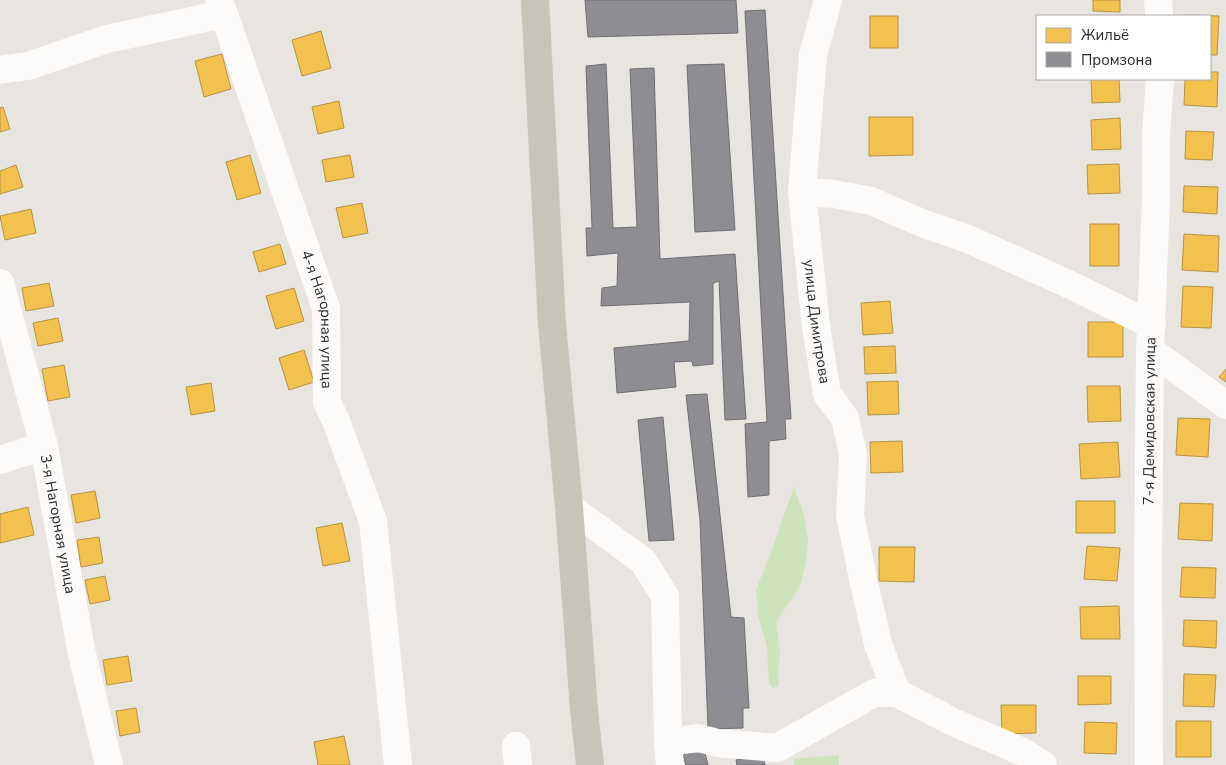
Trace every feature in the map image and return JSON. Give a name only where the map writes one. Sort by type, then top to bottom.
[{"type":"main road","points":[[535,0],[552,324],[590,765]]},
{"type":"street","name":"улица Димитрова","points":[[828,0],[813,55],[802,192],[816,326],[827,394],[845,418],[854,454],[850,515],[878,644],[897,693]]},
{"type":"street","points":[[1158,0],[1159,15]]},
{"type":"street","points":[[0,70],[28,66],[107,39],[221,7]]},
{"type":"street","name":"4-я Нагорная улица","points":[[221,7],[326,308],[327,402],[373,520],[398,765]]},
{"type":"street","name":"7-я Демидовская улица","points":[[1149,765],[1148,568],[1151,337],[1156,199],[1156,135],[1160,80]]},
{"type":"street","points":[[802,192],[834,194],[871,200],[922,223],[968,239],[1062,281],[1151,337],[1226,405]]},
{"type":"street","name":"3-я Нагорная улица","points":[[0,283],[44,446],[82,654],[109,765]]},
{"type":"street","points":[[0,460],[44,446]]},
{"type":"street","points":[[569,507],[643,562],[665,596],[669,754],[698,738],[718,743],[777,748],[874,693],[897,693],[952,722],[1023,752],[1042,765]]},
{"type":"green space","points":[[794,487],[803,512],[808,540],[806,563],[799,588],[776,622],[780,650],[778,686],[773,688],[769,684],[767,647],[758,615],[756,590]]},
{"type":"green space","points":[[839,755],[839,765],[794,765],[794,759]]},
{"type":"building: Жильё","points":[[1093,0],[1120,0],[1120,12],[1093,11]]},
{"type":"building: Жильё","points":[[870,16],[898,16],[898,48],[870,48]]},
{"type":"building: Жильё","points":[[1211,16],[1219,16],[1217,55],[1211,55]]},
{"type":"building: Жильё","points":[[321,31],[331,68],[302,76],[292,40]]},
{"type":"building: Жильё","points":[[222,54],[231,89],[204,97],[195,61]]},
{"type":"building: Жильё","points":[[1211,72],[1218,72],[1217,107],[1184,105],[1185,80],[1211,80]]},
{"type":"building: Жильё","points":[[1091,80],[1119,80],[1120,102],[1092,103]]},
{"type":"building: Жильё","points":[[339,101],[344,128],[318,134],[312,107]]},
{"type":"building: Жильё","points":[[3,107],[10,129],[0,132],[0,108]]},
{"type":"building: Жильё","points":[[869,117],[913,117],[913,155],[869,156]]},
{"type":"building: Жильё","points":[[1120,118],[1121,149],[1092,150],[1091,120]]},
{"type":"building: Жильё","points":[[1186,131],[1214,132],[1212,160],[1185,159]]},
{"type":"building: Жильё","points":[[250,155],[261,193],[237,200],[226,162]]},
{"type":"building: Жильё","points":[[350,155],[354,177],[326,182],[322,160]]},
{"type":"building: Жильё","points":[[1119,164],[1120,193],[1088,194],[1087,165]]},
{"type":"building: Жильё","points":[[16,165],[23,187],[0,194],[0,171]]},
{"type":"building: Жильё","points":[[1184,186],[1218,187],[1217,214],[1183,212]]},
{"type":"building: Жильё","points":[[362,203],[368,233],[343,238],[336,208]]},
{"type":"building: Жильё","points":[[31,209],[36,233],[5,240],[0,216]]},
{"type":"building: Жильё","points":[[1090,224],[1119,224],[1119,266],[1090,266]]},
{"type":"building: Жильё","points":[[1184,234],[1219,236],[1218,272],[1182,270]]},
{"type":"building: Жильё","points":[[280,244],[286,264],[259,272],[253,252]]},
{"type":"building: Жильё","points":[[49,283],[54,306],[26,311],[22,288]]},
{"type":"building: Жильё","points":[[1183,286],[1213,287],[1211,328],[1181,327]]},
{"type":"building: Жильё","points":[[294,288],[304,321],[276,329],[266,296]]},
{"type":"building: Жильё","points":[[890,301],[893,333],[863,335],[861,303]]},
{"type":"building: Жильё","points":[[58,318],[63,341],[38,346],[33,323]]},
{"type":"building: Жильё","points":[[1088,322],[1123,322],[1123,357],[1088,357]]},
{"type":"building: Жильё","points":[[895,346],[896,373],[865,374],[864,347]]},
{"type":"building: Жильё","points":[[304,350],[314,382],[289,390],[279,358]]},
{"type":"building: Жильё","points":[[64,365],[70,397],[48,401],[42,369]]},
{"type":"building: Жильё","points":[[1226,369],[1226,382],[1219,377]]},
{"type":"building: Жильё","points":[[898,381],[899,414],[868,415],[867,382]]},
{"type":"building: Жильё","points":[[211,383],[215,411],[191,415],[186,387]]},
{"type":"building: Жильё","points":[[1087,386],[1120,386],[1121,421],[1088,422]]},
{"type":"building: Жильё","points":[[1178,418],[1210,419],[1208,457],[1176,455]]},
{"type":"building: Жильё","points":[[902,441],[903,472],[871,473],[870,442]]},
{"type":"building: Жильё","points":[[1118,442],[1120,477],[1081,479],[1079,444]]},
{"type":"building: Жильё","points":[[95,491],[100,518],[76,523],[71,495]]},
{"type":"building: Жильё","points":[[1076,501],[1115,501],[1115,533],[1076,533]]},
{"type":"building: Жильё","points":[[1180,503],[1213,504],[1212,541],[1178,539]]},
{"type":"building: Жильё","points":[[28,507],[34,535],[0,543],[0,514]]},
{"type":"building: Жильё","points":[[342,523],[350,561],[323,566],[316,528]]},
{"type":"building: Жильё","points":[[99,537],[103,563],[81,567],[77,540]]},
{"type":"building: Жильё","points":[[1087,546],[1120,548],[1117,581],[1084,579]]},
{"type":"building: Жильё","points":[[879,547],[915,547],[914,582],[879,581]]},
{"type":"building: Жильё","points":[[1182,567],[1216,568],[1215,598],[1180,597]]},
{"type":"building: Жильё","points":[[105,576],[110,600],[90,604],[85,580]]},
{"type":"building: Жильё","points":[[1119,606],[1120,639],[1081,639],[1080,607]]},
{"type":"building: Жильё","points":[[1184,620],[1217,621],[1216,648],[1183,646]]},
{"type":"building: Жильё","points":[[128,656],[132,681],[107,685],[103,660]]},
{"type":"building: Жильё","points":[[1184,674],[1216,675],[1214,707],[1183,706]]},
{"type":"building: Жильё","points":[[1078,676],[1111,676],[1111,704],[1078,705]]},
{"type":"building: Жильё","points":[[1001,705],[1036,705],[1036,733],[1002,734]]},
{"type":"building: Жильё","points":[[136,708],[140,732],[120,736],[116,711]]},
{"type":"building: Жильё","points":[[1176,721],[1211,721],[1211,757],[1176,757]]},
{"type":"building: Жильё","points":[[1085,722],[1117,723],[1116,754],[1084,753]]},
{"type":"building: Жильё","points":[[344,736],[350,765],[318,765],[314,742]]},
{"type":"building: Промзона","points":[[585,0],[736,0],[738,33],[588,37]]},
{"type":"building: Промзона","points":[[765,10],[791,419],[785,419],[786,439],[769,441],[769,495],[748,497],[745,424],[767,422],[745,11]]},
{"type":"building: Промзона","points":[[606,64],[613,228],[637,227],[630,69],[654,68],[660,259],[735,254],[746,419],[725,420],[719,281],[713,283],[713,364],[693,366],[692,361],[674,362],[676,387],[617,393],[614,348],[689,341],[690,302],[601,306],[602,288],[617,286],[618,253],[587,256],[586,228],[592,228],[586,66]]},
{"type":"building: Промзона","points":[[724,64],[735,230],[695,232],[687,65]]},
{"type":"building: Промзона","points":[[707,394],[731,617],[744,618],[749,708],[743,708],[743,728],[708,729],[700,520],[686,395]]},
{"type":"building: Промзона","points":[[663,417],[674,540],[649,541],[638,420]]},
{"type":"building: Промзона","points":[[704,749],[708,765],[686,765],[683,755]]},
{"type":"building: Промзона","points":[[762,755],[765,765],[737,765],[736,760]]}]
